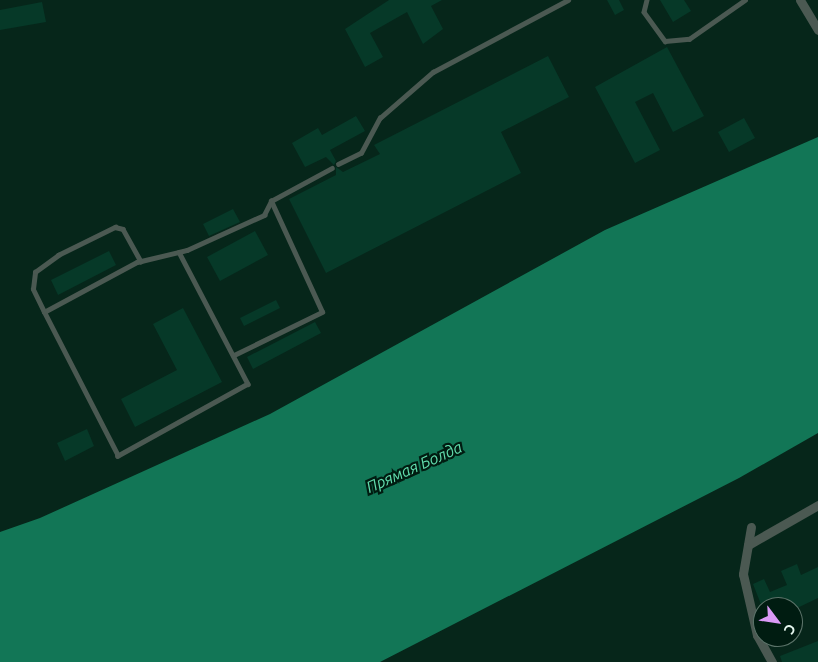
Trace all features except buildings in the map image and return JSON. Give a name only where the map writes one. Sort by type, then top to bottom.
[{"type":"street","points":[[800,0],[818,30]]},
{"type":"street","points":[[748,545],[818,505]]},
{"type":"street","points":[[751,527],[743,574],[756,635],[770,661]]},
{"type":"lane","points":[[338,164],[361,153],[380,118],[434,72],[568,0]]},
{"type":"lane","points":[[647,0],[644,12],[665,41],[689,39],[745,0]]},
{"type":"lane","points":[[44,312],[141,261],[179,252],[264,215],[271,201],[332,168]]},
{"type":"lane","points":[[234,355],[322,312],[271,201]]},
{"type":"lane","points":[[141,261],[123,230],[115,227],[58,255],[35,272],[33,289],[118,456],[248,384],[179,252]]},
{"type":"water","name":"Прямая Болда","points":[[818,137],[818,433],[739,478],[380,662],[0,662],[0,532],[40,518],[270,414],[605,230]]}]
